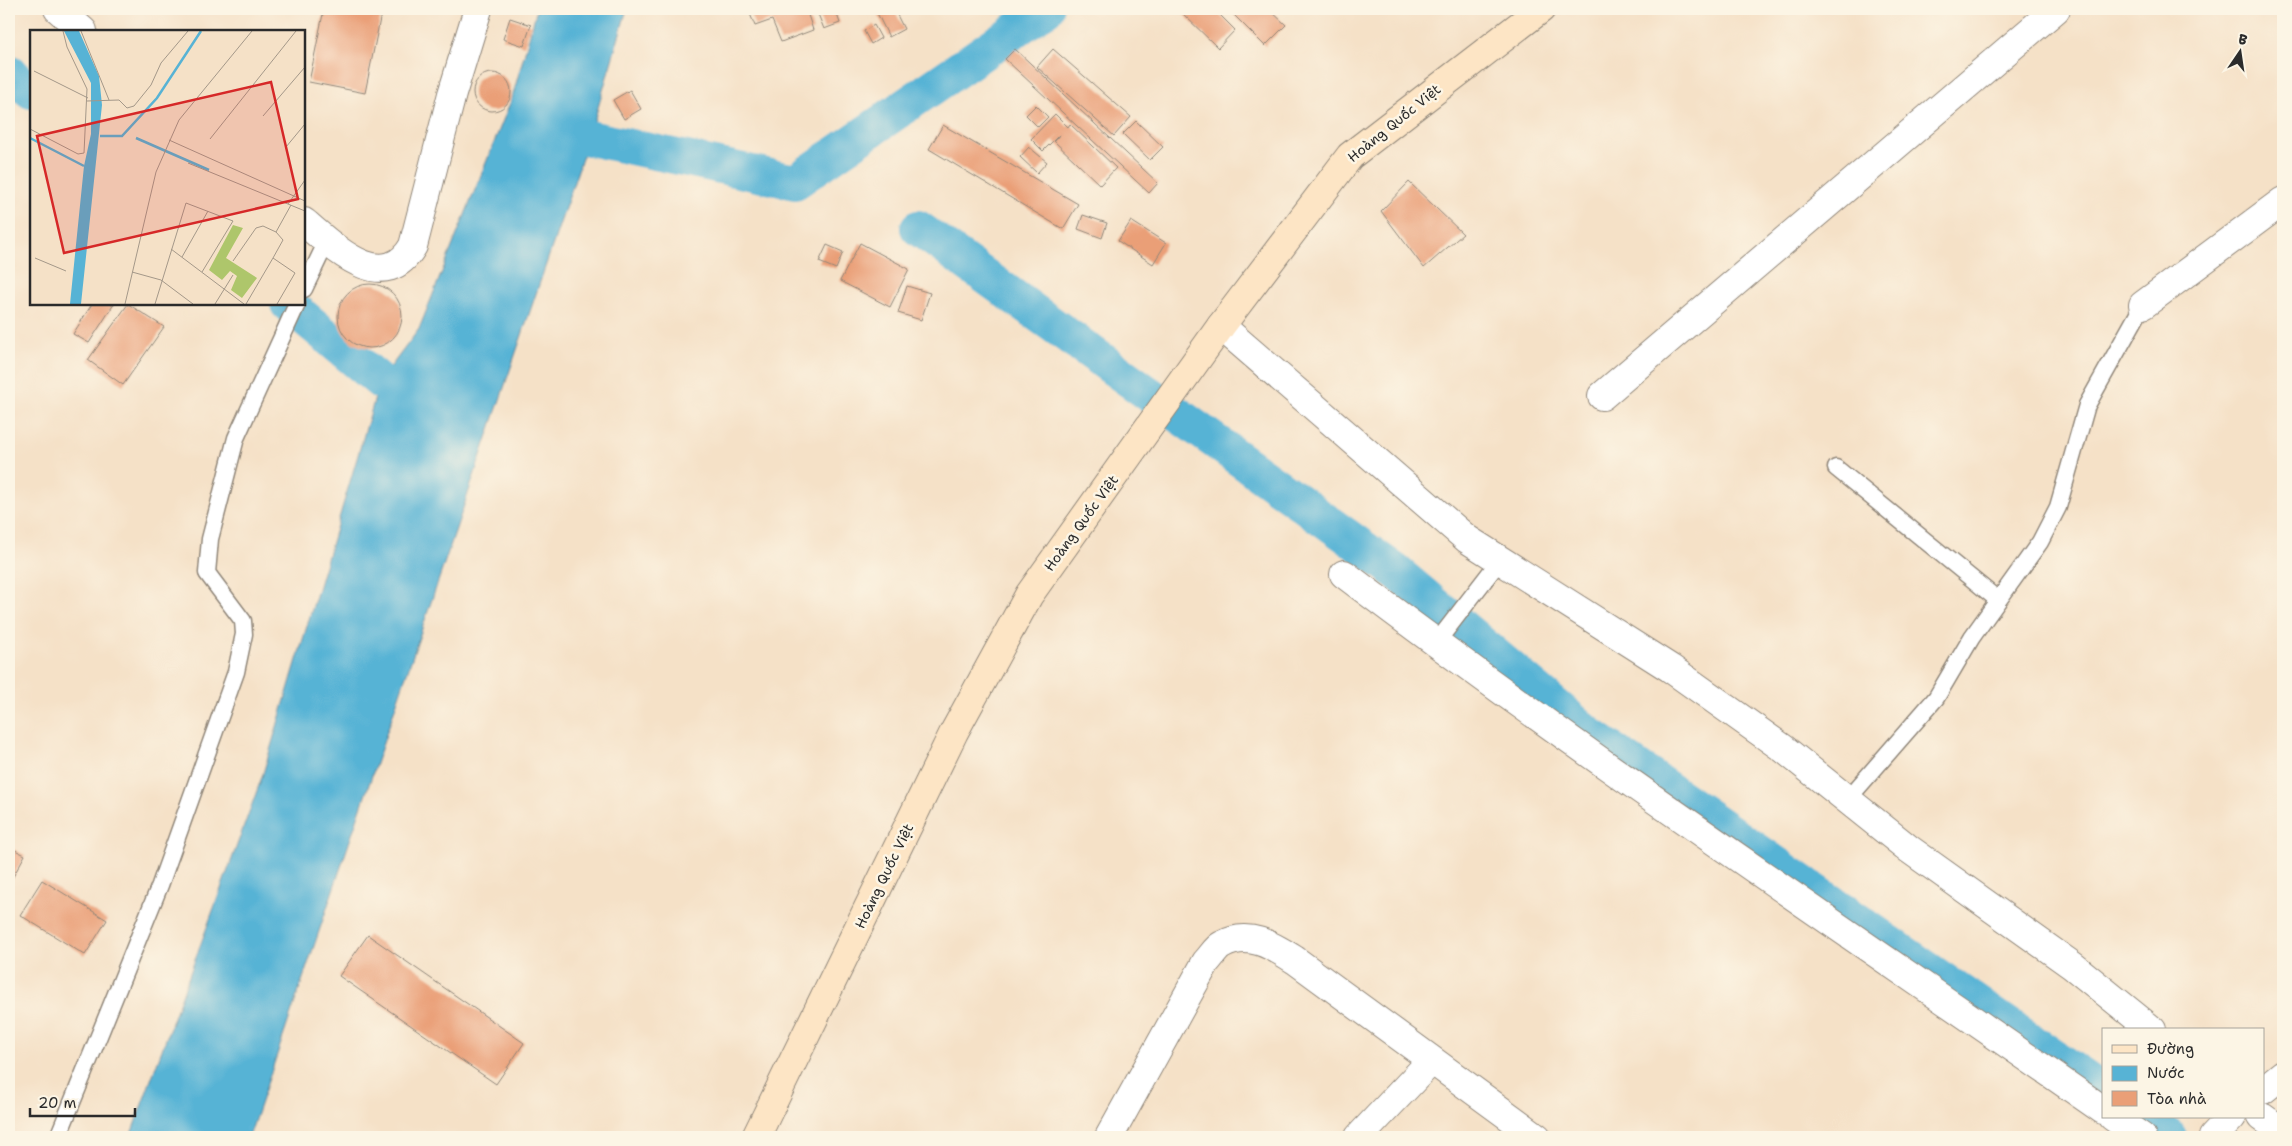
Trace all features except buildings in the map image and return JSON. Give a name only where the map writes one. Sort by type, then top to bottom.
[{"type":"street","points":[[58,9],[82,30]]},
{"type":"street","points":[[305,223],[346,258],[367,266],[391,268],[406,258],[413,246],[452,94],[478,9]]},
{"type":"street","name":"Hoàng Quốc Việt","points":[[756,1137],[954,732],[1029,595],[1214,336],[1350,156],[1541,9]]},
{"type":"street","points":[[1602,396],[2056,9]]},
{"type":"street","points":[[2143,305],[2283,201]]},
{"type":"street","points":[[1214,336],[1496,564],[1670,668],[1784,749],[1909,849],[2073,966],[2150,1028]]},
{"type":"street","points":[[1344,574],[1441,638],[2102,1109]]},
{"type":"street","points":[[1109,1137],[1206,962],[1221,945],[1244,939],[1266,942],[1295,960],[1430,1061],[1537,1137]]},
{"type":"street","points":[[1359,1137],[1430,1061]]},
{"type":"street","points":[[2264,1089],[2283,1074]]},
{"type":"street","points":[[2114,1118],[2142,1137]]},
{"type":"street","points":[[2213,1137],[2231,1118]]},
{"type":"street","points":[[2263,1118],[2283,1132]]},
{"type":"lane","points":[[305,287],[327,242]]},
{"type":"lane","points":[[58,1137],[160,885],[236,672],[244,634],[243,621],[207,574],[210,539],[236,438],[297,305]]},
{"type":"lane","points":[[1847,800],[1936,698],[1972,637],[2040,542],[2058,508],[2088,404],[2143,305]]},
{"type":"lane","points":[[1836,468],[1998,600]]},
{"type":"lane","points":[[1441,638],[1496,564]]},
{"type":"water","points":[[537,9],[627,9],[589,138],[249,1137],[130,1137],[262,777],[380,381],[419,329],[512,98]]},
{"type":"waterway","points":[[589,138],[795,182],[1046,9]]},
{"type":"waterway","points":[[9,72],[30,90]]},
{"type":"waterway","points":[[918,228],[1394,570],[1589,734],[2102,1090]]},
{"type":"waterway","points":[[289,305],[380,381]]},
{"type":"waterway","points":[[2142,1118],[2169,1137]]}]
